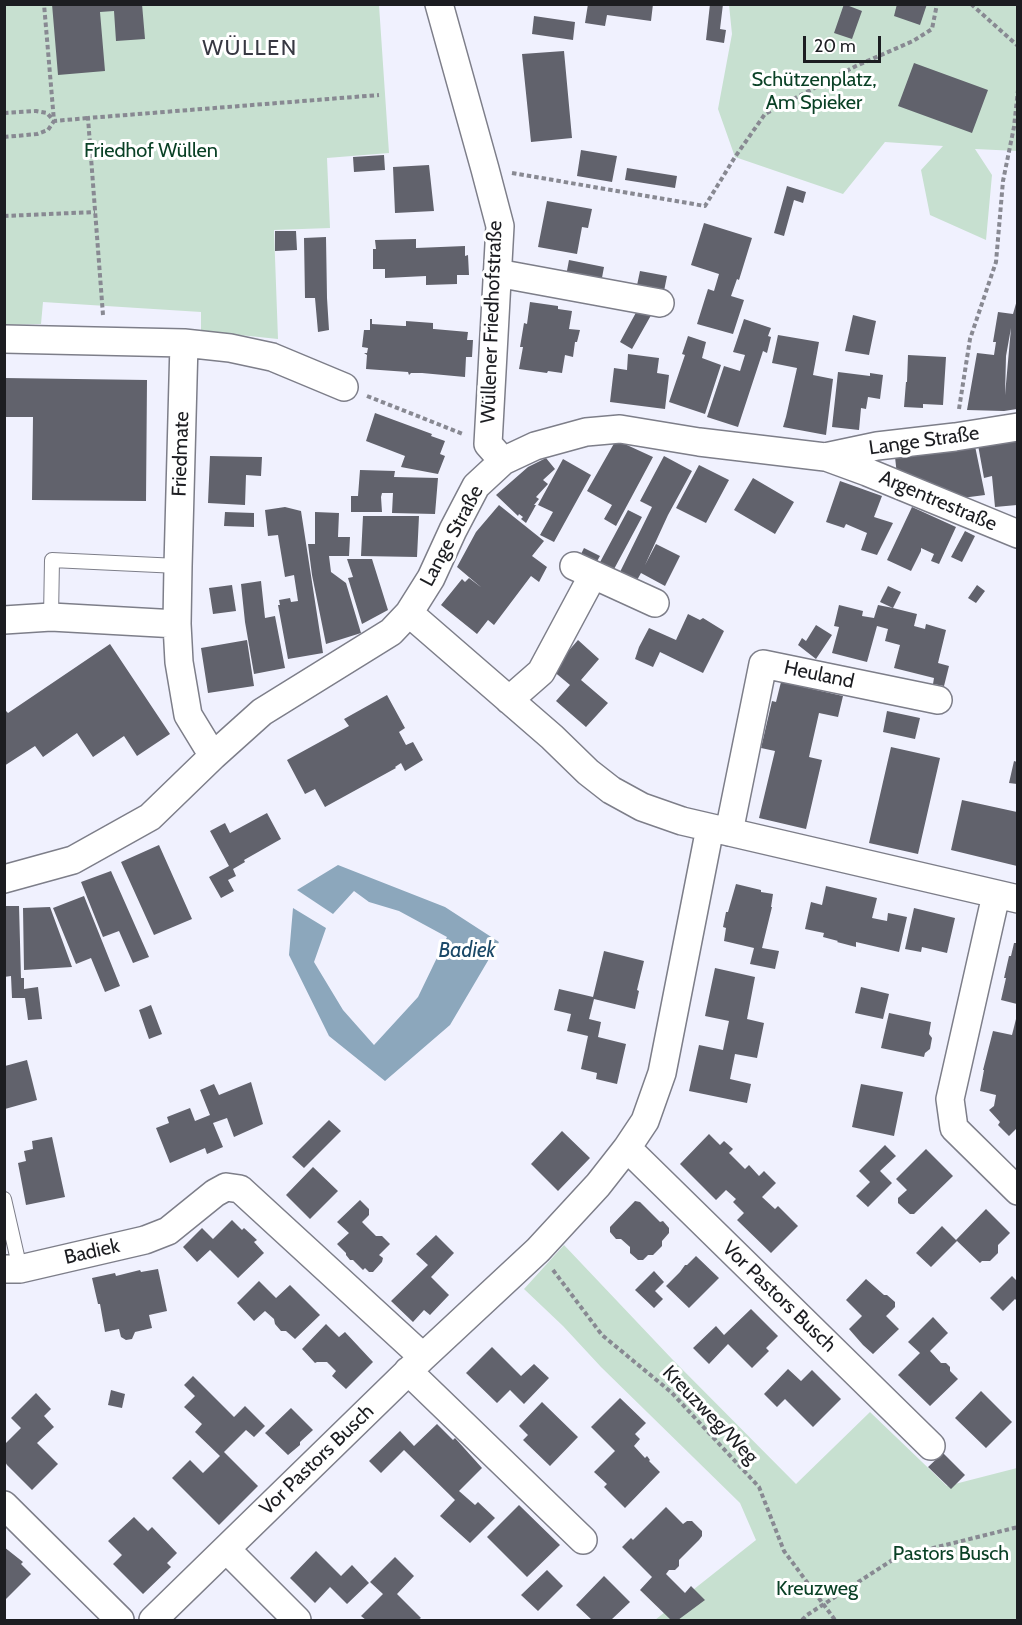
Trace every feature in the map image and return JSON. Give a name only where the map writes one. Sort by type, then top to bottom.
[{"type":"street","name":"Wüllener Friedhofstraße","points":[[439,4],[500,226],[497,273],[496,452]]},
{"type":"street","points":[[497,273],[660,303]]},
{"type":"street","points":[[4,339],[184,343],[230,348],[272,357],[344,387]]},
{"type":"street","name":"Friedmate","points":[[184,343],[177,624],[179,662],[188,716],[213,756]]},
{"type":"street","name":"Lange Straße","points":[[4,879],[73,860],[150,817],[262,712],[391,632],[409,613],[431,578],[453,530],[476,486],[487,474],[496,452],[535,446],[586,432],[620,429],[699,442],[825,457],[877,446],[1017,427]]},
{"type":"street","name":"Argentrestraße","points":[[825,457],[1017,534]]},
{"type":"street","points":[[509,700],[541,672],[583,570],[656,603]]},
{"type":"street","points":[[409,613],[552,737],[588,772],[611,790],[642,807],[682,821],[1006,897],[950,1099],[954,1128],[1017,1191]]},
{"type":"street","points":[[4,620],[51,617],[177,624]]},
{"type":"street","name":"Heuland","points":[[720,830],[763,664],[938,700]]},
{"type":"street","name":"Vor Pastors Busch","points":[[153,1620],[416,1364],[538,1250],[627,1148],[645,1121],[662,1073],[720,830]]},
{"type":"street","name":"Vor Pastors Busch","points":[[627,1148],[931,1446]]},
{"type":"street","name":"Badiek","points":[[12,1269],[146,1240],[168,1231],[215,1193],[226,1188],[240,1189],[416,1364]]},
{"type":"street","points":[[416,1364],[583,1540]]},
{"type":"street","points":[[4,1505],[120,1620]]},
{"type":"street","points":[[226,1549],[297,1620]]},
{"type":"lane","points":[[51,617],[52,560],[178,566]]},
{"type":"lane","points":[[4,1199],[12,1269]]},
{"type":"path","points":[[4,137],[37,134],[48,130],[54,121],[44,4]]},
{"type":"path","points":[[486,169],[705,206],[765,114],[856,66],[913,41],[932,28],[937,4]]},
{"type":"path","points":[[971,4],[1017,46]]},
{"type":"path","points":[[955,437],[970,339],[996,262],[1003,181],[1014,127],[1017,90]]},
{"type":"path","points":[[54,121],[379,95]]},
{"type":"path","points":[[4,113],[36,111],[47,113],[54,121]]},
{"type":"path","points":[[88,118],[105,341]]},
{"type":"path","points":[[4,216],[95,212]]},
{"type":"path","points":[[344,387],[496,452]]},
{"type":"path","name":"Kreuzweg/Weg","points":[[538,1250],[602,1335],[671,1392],[759,1487],[784,1551],[835,1620]]},
{"type":"path","points":[[802,1620],[897,1557],[1017,1527]]},
{"type":"green space","name":"Friedhof Wüllen","points":[[4,5],[379,5],[389,153],[327,158],[330,228],[274,230],[278,339],[201,331],[201,312],[43,302],[41,324],[5,325]]},
{"type":"green space","name":"Schützenplatz, Am Spieker","points":[[729,5],[1017,5],[1017,151],[975,149],[992,175],[986,240],[930,215],[921,170],[943,146],[885,142],[843,194],[735,157],[718,109],[732,34]]},
{"type":"green space","points":[[564,1245],[672,1359],[796,1484],[870,1412],[947,1486],[1017,1468],[1017,1620],[655,1620],[756,1540],[740,1503],[524,1289]]},
{"type":"water","name":"Badiek","points":[[338,865],[445,907],[499,942],[450,1025],[385,1081],[329,1036],[289,955],[293,908],[326,928],[314,962],[343,1010],[374,1045],[418,997],[447,937],[399,911],[369,902],[354,891],[333,914],[297,890]]},
{"type":"building","points":[[52,4],[142,4],[145,39],[116,41],[114,11],[100,12],[105,71],[58,75]]},
{"type":"building","points":[[588,4],[653,4],[651,21],[607,15],[605,26],[585,23]]},
{"type":"building","points":[[710,4],[723,4],[720,29],[726,30],[724,43],[706,40]]},
{"type":"building","points":[[844,4],[862,11],[852,39],[834,33]]},
{"type":"building","points":[[897,4],[927,4],[920,25],[894,16]]},
{"type":"building","points":[[534,16],[575,22],[573,40],[532,34]]},
{"type":"building","points":[[564,51],[572,138],[531,142],[522,54]]},
{"type":"building","points":[[914,63],[988,90],[972,133],[898,106]]},
{"type":"building","points":[[581,150],[617,156],[612,182],[577,176]]},
{"type":"building","points":[[384,155],[385,170],[354,172],[353,157]]},
{"type":"building","points":[[429,165],[434,211],[395,213],[393,167]]},
{"type":"building","points":[[627,168],[677,176],[675,188],[625,180]]},
{"type":"building","points":[[787,186],[806,192],[803,203],[794,200],[784,236],[774,233]]},
{"type":"building","points":[[547,201],[592,209],[588,228],[582,227],[577,254],[538,247]]},
{"type":"building","points":[[704,223],[752,238],[739,280],[737,279],[731,296],[744,300],[733,334],[697,324],[708,289],[714,291],[719,274],[691,265]]},
{"type":"building","points":[[275,231],[296,231],[297,250],[275,251]]},
{"type":"building","points":[[326,237],[329,330],[318,332],[315,298],[305,298],[304,238]]},
{"type":"building","points":[[416,239],[416,248],[465,246],[469,275],[457,275],[457,284],[426,285],[426,276],[385,278],[385,269],[373,269],[375,240]]},
{"type":"building","points":[[569,260],[604,267],[601,283],[566,276]]},
{"type":"building","points":[[640,271],[667,276],[663,296],[636,290]]},
{"type":"building","points":[[1017,300],[1017,409],[967,410],[977,353],[994,355],[996,342],[993,342],[998,312],[1013,314]],"holes":[[[1011,328],[1005,395],[1006,356]]]},
{"type":"building","points":[[530,302],[558,306],[558,309],[572,311],[569,329],[580,330],[577,342],[575,342],[573,357],[565,355],[562,373],[519,369],[523,347],[520,347],[524,323],[527,324]]},
{"type":"building","points":[[639,307],[654,310],[632,349],[620,342]]},
{"type":"building","points":[[853,315],[876,321],[869,355],[845,351]]},
{"type":"building","points":[[370,319],[372,319],[372,324],[406,326],[406,321],[433,323],[433,329],[468,332],[467,340],[473,340],[472,357],[466,357],[465,377],[422,373],[409,375],[408,372],[366,369],[367,355],[364,353],[367,353],[368,348],[362,347],[364,330],[370,330]]},
{"type":"building","points":[[744,319],[771,328],[768,336],[771,337],[767,353],[763,351],[738,427],[707,417],[724,366],[740,371],[745,355],[733,352]]},
{"type":"building","points":[[778,335],[819,342],[813,375],[833,379],[826,435],[783,427],[797,368],[772,363]]},
{"type":"building","points":[[688,336],[706,342],[702,358],[721,365],[705,414],[669,402],[685,355],[682,354]]},
{"type":"building","points":[[628,354],[659,358],[657,373],[669,375],[665,409],[610,402],[614,368],[627,370]]},
{"type":"building","points":[[908,355],[946,357],[943,405],[923,404],[923,408],[904,407]]},
{"type":"building","points":[[838,372],[870,376],[870,373],[883,375],[880,399],[868,397],[866,409],[861,408],[859,430],[832,427]]},
{"type":"building","points":[[4,378],[147,380],[146,501],[32,500],[33,417],[4,417]]},
{"type":"building","points":[[375,413],[445,441],[440,454],[445,456],[438,474],[401,467],[405,456],[366,441]]},
{"type":"building","points":[[1017,439],[1017,505],[995,507],[992,476],[984,478],[978,445]]},
{"type":"building","points":[[616,440],[653,457],[616,526],[604,519],[612,505],[587,491]]},
{"type":"building","points":[[975,446],[985,495],[954,499],[897,475],[895,457]]},
{"type":"building","points":[[210,456],[262,457],[261,476],[246,475],[245,505],[208,503]]},
{"type":"building","points":[[664,456],[692,471],[645,565],[656,544],[680,556],[665,586],[641,573],[636,582],[619,574],[652,507],[640,501]]},
{"type":"building","points":[[546,458],[555,469],[543,480],[548,484],[536,497],[539,499],[526,523],[521,519],[523,517],[519,514],[518,516],[496,495],[528,467]]},
{"type":"building","points":[[563,459],[591,475],[554,542],[540,535],[553,512],[538,505]]},
{"type":"building","points":[[699,465],[729,480],[706,523],[676,508]]},
{"type":"building","points":[[360,470],[395,471],[394,477],[438,478],[435,514],[392,513],[393,493],[382,493],[382,512],[351,512],[351,496],[358,496]]},
{"type":"building","points":[[753,478],[794,502],[775,534],[734,510]]},
{"type":"building","points":[[840,481],[882,496],[874,517],[893,523],[877,555],[861,550],[867,533],[846,524],[844,528],[826,522]]},
{"type":"building","points":[[499,505],[544,541],[532,556],[547,567],[539,582],[531,576],[494,625],[488,620],[477,634],[441,605],[462,579],[465,582],[469,578],[482,588],[457,567],[476,532]]},
{"type":"building","points":[[285,507],[301,511],[323,653],[288,659],[278,605],[280,605],[279,600],[290,598],[291,602],[298,601],[294,575],[285,577],[278,535],[268,536],[265,510]]},
{"type":"building","points":[[912,507],[956,527],[939,564],[931,561],[934,554],[921,548],[911,571],[887,560]]},
{"type":"building","points":[[628,510],[642,517],[613,571],[599,564]]},
{"type":"building","points":[[225,512],[254,513],[254,527],[224,526]]},
{"type":"building","points":[[315,512],[339,513],[338,537],[350,537],[349,556],[329,556],[331,572],[346,583],[361,633],[326,644],[308,544],[315,544]]},
{"type":"building","points":[[363,516],[419,516],[417,557],[361,556]]},
{"type":"building","points":[[965,531],[975,536],[962,562],[951,557]]},
{"type":"building","points":[[584,548],[600,556],[596,563],[580,556]]},
{"type":"building","points":[[347,559],[372,559],[388,610],[362,624],[348,578],[353,577]]},
{"type":"building","points":[[261,581],[265,618],[275,616],[285,668],[254,674],[241,584]]},
{"type":"building","points":[[232,585],[236,611],[213,614],[209,588]]},
{"type":"building","points":[[977,585],[985,591],[976,603],[968,598]]},
{"type":"building","points":[[888,586],[901,592],[893,608],[880,602]]},
{"type":"building","points":[[839,605],[863,611],[862,616],[874,618],[878,605],[893,608],[917,614],[914,626],[925,629],[926,624],[946,630],[938,663],[949,666],[944,686],[933,684],[934,678],[894,668],[900,645],[885,641],[888,629],[877,626],[867,662],[832,653],[839,627],[834,626]]},
{"type":"building","points":[[688,614],[700,620],[703,618],[724,631],[703,673],[660,652],[653,667],[635,659],[649,628],[676,640]]},
{"type":"building","points":[[816,625],[832,635],[816,659],[798,645],[802,638],[806,641]]},
{"type":"building","points":[[247,640],[254,686],[208,693],[201,648]]},
{"type":"building","points":[[578,640],[599,659],[581,680],[608,703],[586,727],[556,701],[570,685],[552,670]]},
{"type":"building","points":[[110,644],[170,734],[137,756],[124,736],[93,757],[77,733],[43,757],[35,746],[4,766],[4,709],[8,713]]},
{"type":"building","points":[[781,682],[843,696],[838,717],[819,713],[809,757],[822,760],[806,829],[759,818],[775,751],[761,748],[772,701],[776,702]]},
{"type":"building","points":[[387,695],[405,728],[399,732],[406,745],[413,742],[423,760],[405,771],[401,763],[396,768],[325,807],[315,789],[305,794],[287,760],[349,726],[344,719]]},
{"type":"building","points":[[887,711],[920,718],[915,739],[883,732]]},
{"type":"building","points":[[891,747],[940,758],[918,854],[869,843]]},
{"type":"building","points":[[1014,761],[1017,762],[1017,784],[1009,783]]},
{"type":"building","points":[[962,800],[1017,812],[1017,866],[951,850]]},
{"type":"building","points":[[267,813],[281,839],[244,860],[245,862],[233,869],[236,876],[228,880],[234,891],[221,898],[209,877],[229,866],[210,831],[225,823],[230,833]]},
{"type":"building","points":[[159,845],[192,919],[154,935],[121,862]]},
{"type":"building","points":[[111,871],[149,957],[133,963],[119,931],[103,937],[81,882]]},
{"type":"building","points":[[736,884],[773,894],[762,948],[779,951],[775,969],[750,964],[754,948],[724,941],[726,928],[723,927],[726,912],[728,912]]},
{"type":"building","points":[[826,886],[877,898],[872,918],[887,921],[888,913],[907,917],[899,952],[856,942],[856,947],[823,937],[824,933],[805,929],[811,902],[822,905]]},
{"type":"building","points":[[84,896],[120,986],[105,992],[91,958],[76,964],[53,908]]},
{"type":"building","points":[[4,906],[19,906],[21,978],[24,978],[24,989],[38,987],[42,1019],[28,1020],[25,998],[12,998],[11,976],[4,977]]},
{"type":"building","points":[[50,907],[72,967],[24,970],[23,908]]},
{"type":"building","points":[[914,908],[955,918],[947,953],[922,947],[921,952],[905,949]]},
{"type":"building","points":[[1014,943],[1017,943],[1017,1004],[1001,1000],[1009,956],[1011,956]]},
{"type":"building","points":[[604,951],[644,961],[635,1009],[594,999],[589,1019],[601,1022],[598,1037],[626,1044],[617,1084],[596,1079],[597,1073],[581,1069],[588,1036],[567,1031],[571,1014],[554,1010],[559,989],[593,997]]},
{"type":"building","points":[[715,968],[755,977],[747,1019],[764,1023],[757,1058],[735,1054],[730,1079],[751,1084],[747,1103],[689,1091],[699,1045],[723,1050],[729,1021],[705,1016]]},
{"type":"building","points":[[861,987],[889,994],[883,1019],[855,1013]]},
{"type":"building","points":[[151,1005],[162,1034],[149,1039],[139,1010]]},
{"type":"building","points":[[889,1013],[931,1022],[930,1049],[924,1057],[881,1048]]},
{"type":"building","points":[[1017,1015],[1017,1128],[1009,1136],[998,1125],[1000,1122],[989,1110],[994,1106],[996,1095],[980,1091],[993,1031],[1012,1035]]},
{"type":"building","points":[[27,1060],[37,1100],[5,1109],[5,1066]]},
{"type":"building","points":[[251,1082],[263,1124],[234,1137],[227,1118],[213,1123],[223,1147],[207,1154],[205,1148],[170,1163],[156,1128],[169,1123],[167,1117],[190,1108],[195,1121],[210,1115],[200,1090],[214,1084],[219,1095]]},
{"type":"building","points":[[861,1084],[903,1092],[894,1136],[852,1127]]},
{"type":"building","points":[[329,1120],[341,1131],[304,1168],[292,1157]]},
{"type":"building","points":[[562,1131],[590,1158],[558,1191],[531,1164]]},
{"type":"building","points":[[709,1134],[720,1145],[724,1141],[733,1149],[729,1153],[745,1169],[749,1165],[759,1176],[764,1171],[776,1183],[762,1197],[775,1209],[778,1206],[798,1226],[771,1253],[737,1220],[744,1213],[733,1202],[736,1199],[726,1190],[716,1200],[680,1164]]},
{"type":"building","points":[[52,1137],[65,1197],[26,1205],[18,1163],[26,1161],[24,1151],[33,1149],[32,1141]]},
{"type":"building","points":[[885,1145],[896,1156],[880,1171],[892,1183],[868,1207],[856,1196],[870,1182],[859,1171]]},
{"type":"building","points":[[926,1149],[953,1176],[914,1214],[910,1214],[898,1203],[898,1198],[907,1190],[896,1179]]},
{"type":"building","points":[[313,1167],[338,1191],[310,1219],[286,1195]]},
{"type":"building","points":[[360,1200],[369,1209],[369,1215],[362,1222],[376,1236],[382,1236],[390,1244],[379,1255],[383,1258],[382,1262],[373,1272],[365,1268],[363,1270],[353,1260],[350,1260],[337,1244],[349,1233],[337,1222]]},
{"type":"building","points":[[635,1201],[640,1202],[669,1228],[669,1233],[662,1241],[662,1246],[653,1255],[648,1255],[643,1260],[638,1260],[630,1253],[630,1247],[621,1239],[616,1239],[610,1232],[610,1227]]},
{"type":"building","points":[[986,1209],[1010,1233],[998,1245],[998,1253],[990,1261],[980,1263],[956,1240]]},
{"type":"building","points":[[232,1220],[257,1240],[254,1242],[264,1253],[238,1278],[210,1250],[197,1262],[183,1247],[202,1228],[213,1239]]},
{"type":"building","points":[[942,1226],[957,1241],[931,1267],[916,1253]]},
{"type":"building","points":[[436,1235],[454,1253],[431,1277],[449,1295],[430,1315],[424,1310],[413,1322],[391,1301],[428,1265],[416,1254]]},
{"type":"building","points":[[696,1256],[719,1278],[689,1308],[666,1286]]},
{"type":"building","points":[[158,1269],[167,1311],[149,1315],[152,1328],[135,1332],[132,1339],[126,1340],[121,1337],[119,1329],[105,1332],[92,1278],[115,1273],[116,1276],[140,1270],[141,1272]]},
{"type":"building","points":[[654,1271],[664,1282],[655,1291],[663,1299],[654,1308],[635,1290]]},
{"type":"building","points":[[1012,1276],[1017,1281],[1017,1301],[1015,1299],[1003,1311],[990,1298]]},
{"type":"building","points":[[866,1279],[895,1302],[895,1307],[886,1316],[899,1329],[873,1354],[849,1329],[862,1316],[846,1300]]},
{"type":"building","points":[[259,1281],[276,1298],[290,1285],[320,1315],[295,1339],[286,1331],[281,1331],[274,1319],[265,1311],[254,1321],[237,1303]]},
{"type":"building","points":[[751,1309],[778,1336],[766,1348],[769,1351],[752,1368],[728,1344],[709,1364],[693,1348],[716,1326],[724,1335]]},
{"type":"building","points":[[933,1317],[948,1333],[930,1351],[941,1363],[946,1363],[950,1367],[950,1371],[958,1379],[930,1406],[898,1375],[920,1353],[908,1342]]},
{"type":"building","points":[[326,1324],[339,1337],[345,1332],[373,1362],[346,1389],[332,1376],[336,1371],[327,1362],[315,1363],[302,1349]]},
{"type":"building","points":[[492,1347],[521,1376],[534,1364],[549,1378],[524,1404],[510,1390],[497,1403],[466,1373]]},
{"type":"building","points":[[788,1369],[801,1381],[812,1370],[841,1399],[813,1427],[785,1399],[777,1407],[764,1394]]},
{"type":"building","points":[[193,1376],[234,1417],[245,1406],[265,1426],[254,1437],[246,1430],[224,1452],[258,1486],[219,1525],[172,1478],[190,1460],[203,1473],[220,1456],[195,1432],[202,1424],[184,1407],[195,1396],[184,1385]]},
{"type":"building","points":[[111,1390],[125,1394],[122,1408],[108,1405]]},
{"type":"building","points":[[981,1391],[1012,1422],[986,1448],[955,1418]]},
{"type":"building","points":[[36,1393],[51,1409],[44,1416],[54,1427],[37,1443],[58,1464],[32,1490],[7,1465],[4,1460],[4,1445],[21,1428],[11,1418]]},
{"type":"building","points":[[620,1398],[646,1423],[635,1434],[640,1439],[634,1446],[645,1458],[647,1456],[660,1472],[625,1508],[604,1487],[607,1484],[594,1472],[615,1451],[591,1427]]},
{"type":"building","points":[[542,1402],[578,1437],[550,1466],[523,1440],[528,1435],[519,1426]]},
{"type":"building","points":[[291,1408],[313,1430],[288,1455],[265,1433]]},
{"type":"building","points":[[437,1424],[453,1440],[455,1438],[482,1468],[459,1491],[475,1505],[478,1502],[495,1518],[470,1543],[440,1516],[455,1500],[404,1450],[381,1473],[369,1461],[400,1431],[414,1446]]},
{"type":"building","points":[[943,1453],[965,1475],[951,1489],[928,1467]]},
{"type":"building","points":[[519,1505],[560,1545],[527,1577],[487,1537]]},
{"type":"building","points":[[666,1507],[683,1524],[692,1521],[702,1531],[699,1540],[679,1560],[679,1566],[675,1570],[669,1570],[666,1574],[685,1593],[691,1586],[705,1600],[678,1620],[671,1620],[640,1590],[652,1577],[622,1547],[631,1538],[633,1540]]},
{"type":"building","points":[[134,1517],[148,1531],[152,1527],[177,1553],[167,1563],[171,1567],[143,1594],[113,1564],[122,1555],[108,1541]]},
{"type":"building","points":[[4,1547],[23,1562],[21,1564],[31,1574],[4,1601]]},
{"type":"building","points":[[316,1551],[341,1576],[352,1565],[369,1583],[347,1604],[330,1587],[315,1603],[290,1578]]},
{"type":"building","points":[[395,1557],[414,1576],[397,1594],[421,1618],[418,1620],[366,1620],[361,1616],[383,1594],[370,1582]]},
{"type":"building","points":[[547,1570],[563,1586],[538,1611],[521,1595]]},
{"type":"building","points":[[604,1576],[630,1602],[611,1620],[592,1620],[576,1605]]},
{"type":"district","name":"WÜLLEN","points":[[250,49]]},
{"type":"park label","name":"Pastors Busch","points":[[951,1554]]},
{"type":"park label","name":"Kreuzweg","points":[[817,1589]]}]
